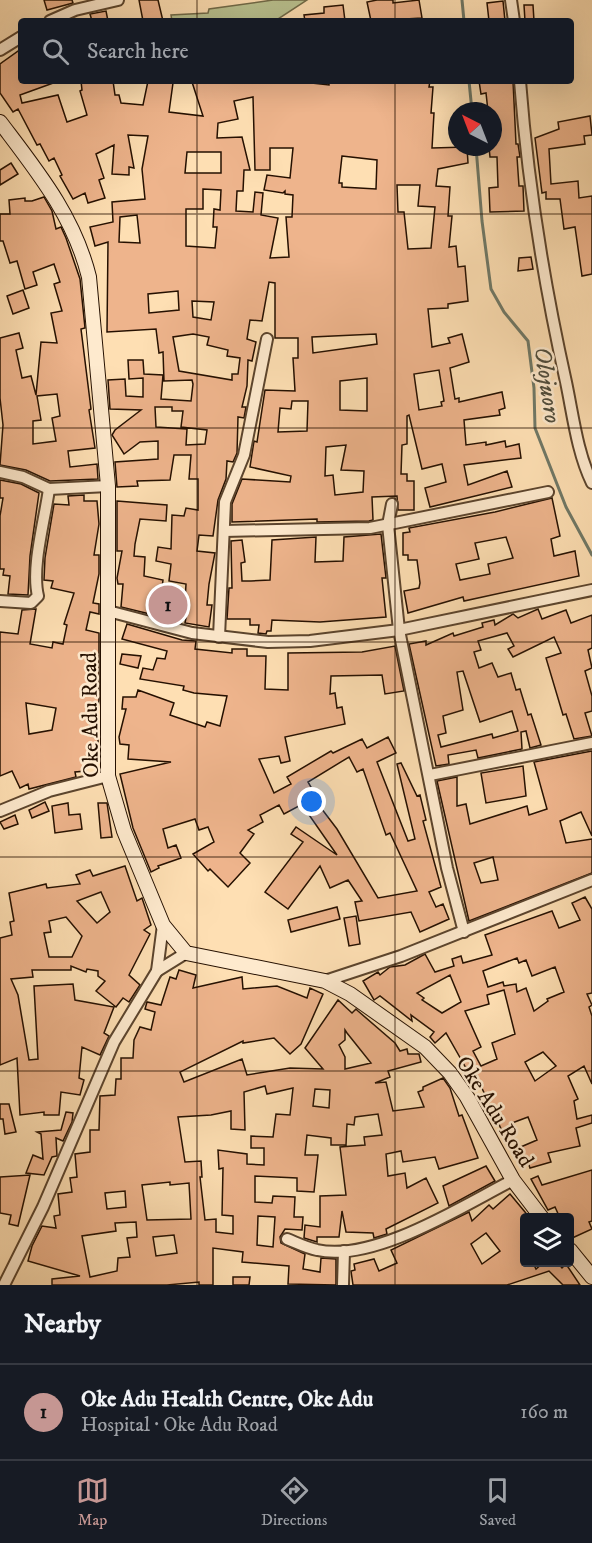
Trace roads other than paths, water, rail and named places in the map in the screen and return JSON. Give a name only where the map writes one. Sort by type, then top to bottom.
[{"type":"street","points":[[57,18],[75,10],[118,0]]},
{"type":"street","points":[[511,0],[514,18]]},
{"type":"street","points":[[0,50],[18,39]]},
{"type":"street","points":[[520,84],[528,174],[542,275],[582,453],[592,483]]},
{"type":"street","name":"Oke Adu Road","points":[[0,122],[60,202],[83,252],[94,311],[108,486],[108,776],[124,831],[163,925],[186,953],[325,981],[398,1028],[436,1057],[467,1097],[513,1180],[538,1213]]},
{"type":"street","points":[[219,636],[225,502],[244,455],[267,339]]},
{"type":"street","points":[[0,472],[23,477],[49,489],[108,486]]},
{"type":"street","points":[[0,601],[31,603],[38,596],[37,555],[43,534],[49,489]]},
{"type":"street","points":[[224,531],[388,525],[548,492]]},
{"type":"street","points":[[392,504],[388,525],[399,630],[447,868],[464,932]]},
{"type":"street","points":[[108,611],[192,633],[268,642],[310,641],[399,630],[592,590]]},
{"type":"street","points":[[430,775],[592,743]]},
{"type":"street","points":[[0,812],[41,794],[108,776]]},
{"type":"street","points":[[325,981],[402,956],[592,880]]},
{"type":"street","points":[[4,1285],[43,1207],[114,1042],[157,971],[163,925]]},
{"type":"street","points":[[157,971],[186,953]]},
{"type":"street","points":[[287,1239],[319,1251],[344,1251],[380,1244],[417,1230],[513,1180]]},
{"type":"street","points":[[343,1285],[344,1251]]},
{"type":"street","points":[[574,1255],[592,1277]]},
{"type":"waterway","name":"Olojuoro","points":[[462,0],[464,18]]},
{"type":"waterway","name":"Olojuoro","points":[[469,84],[471,102]]},
{"type":"waterway","name":"Olojuoro","points":[[477,156],[491,289],[504,312],[528,341],[534,388],[535,428],[566,507],[592,555]]},
{"type":"place","name":"Oke Adu Health Centre, Oke Adu","points":[[168,605]]}]
